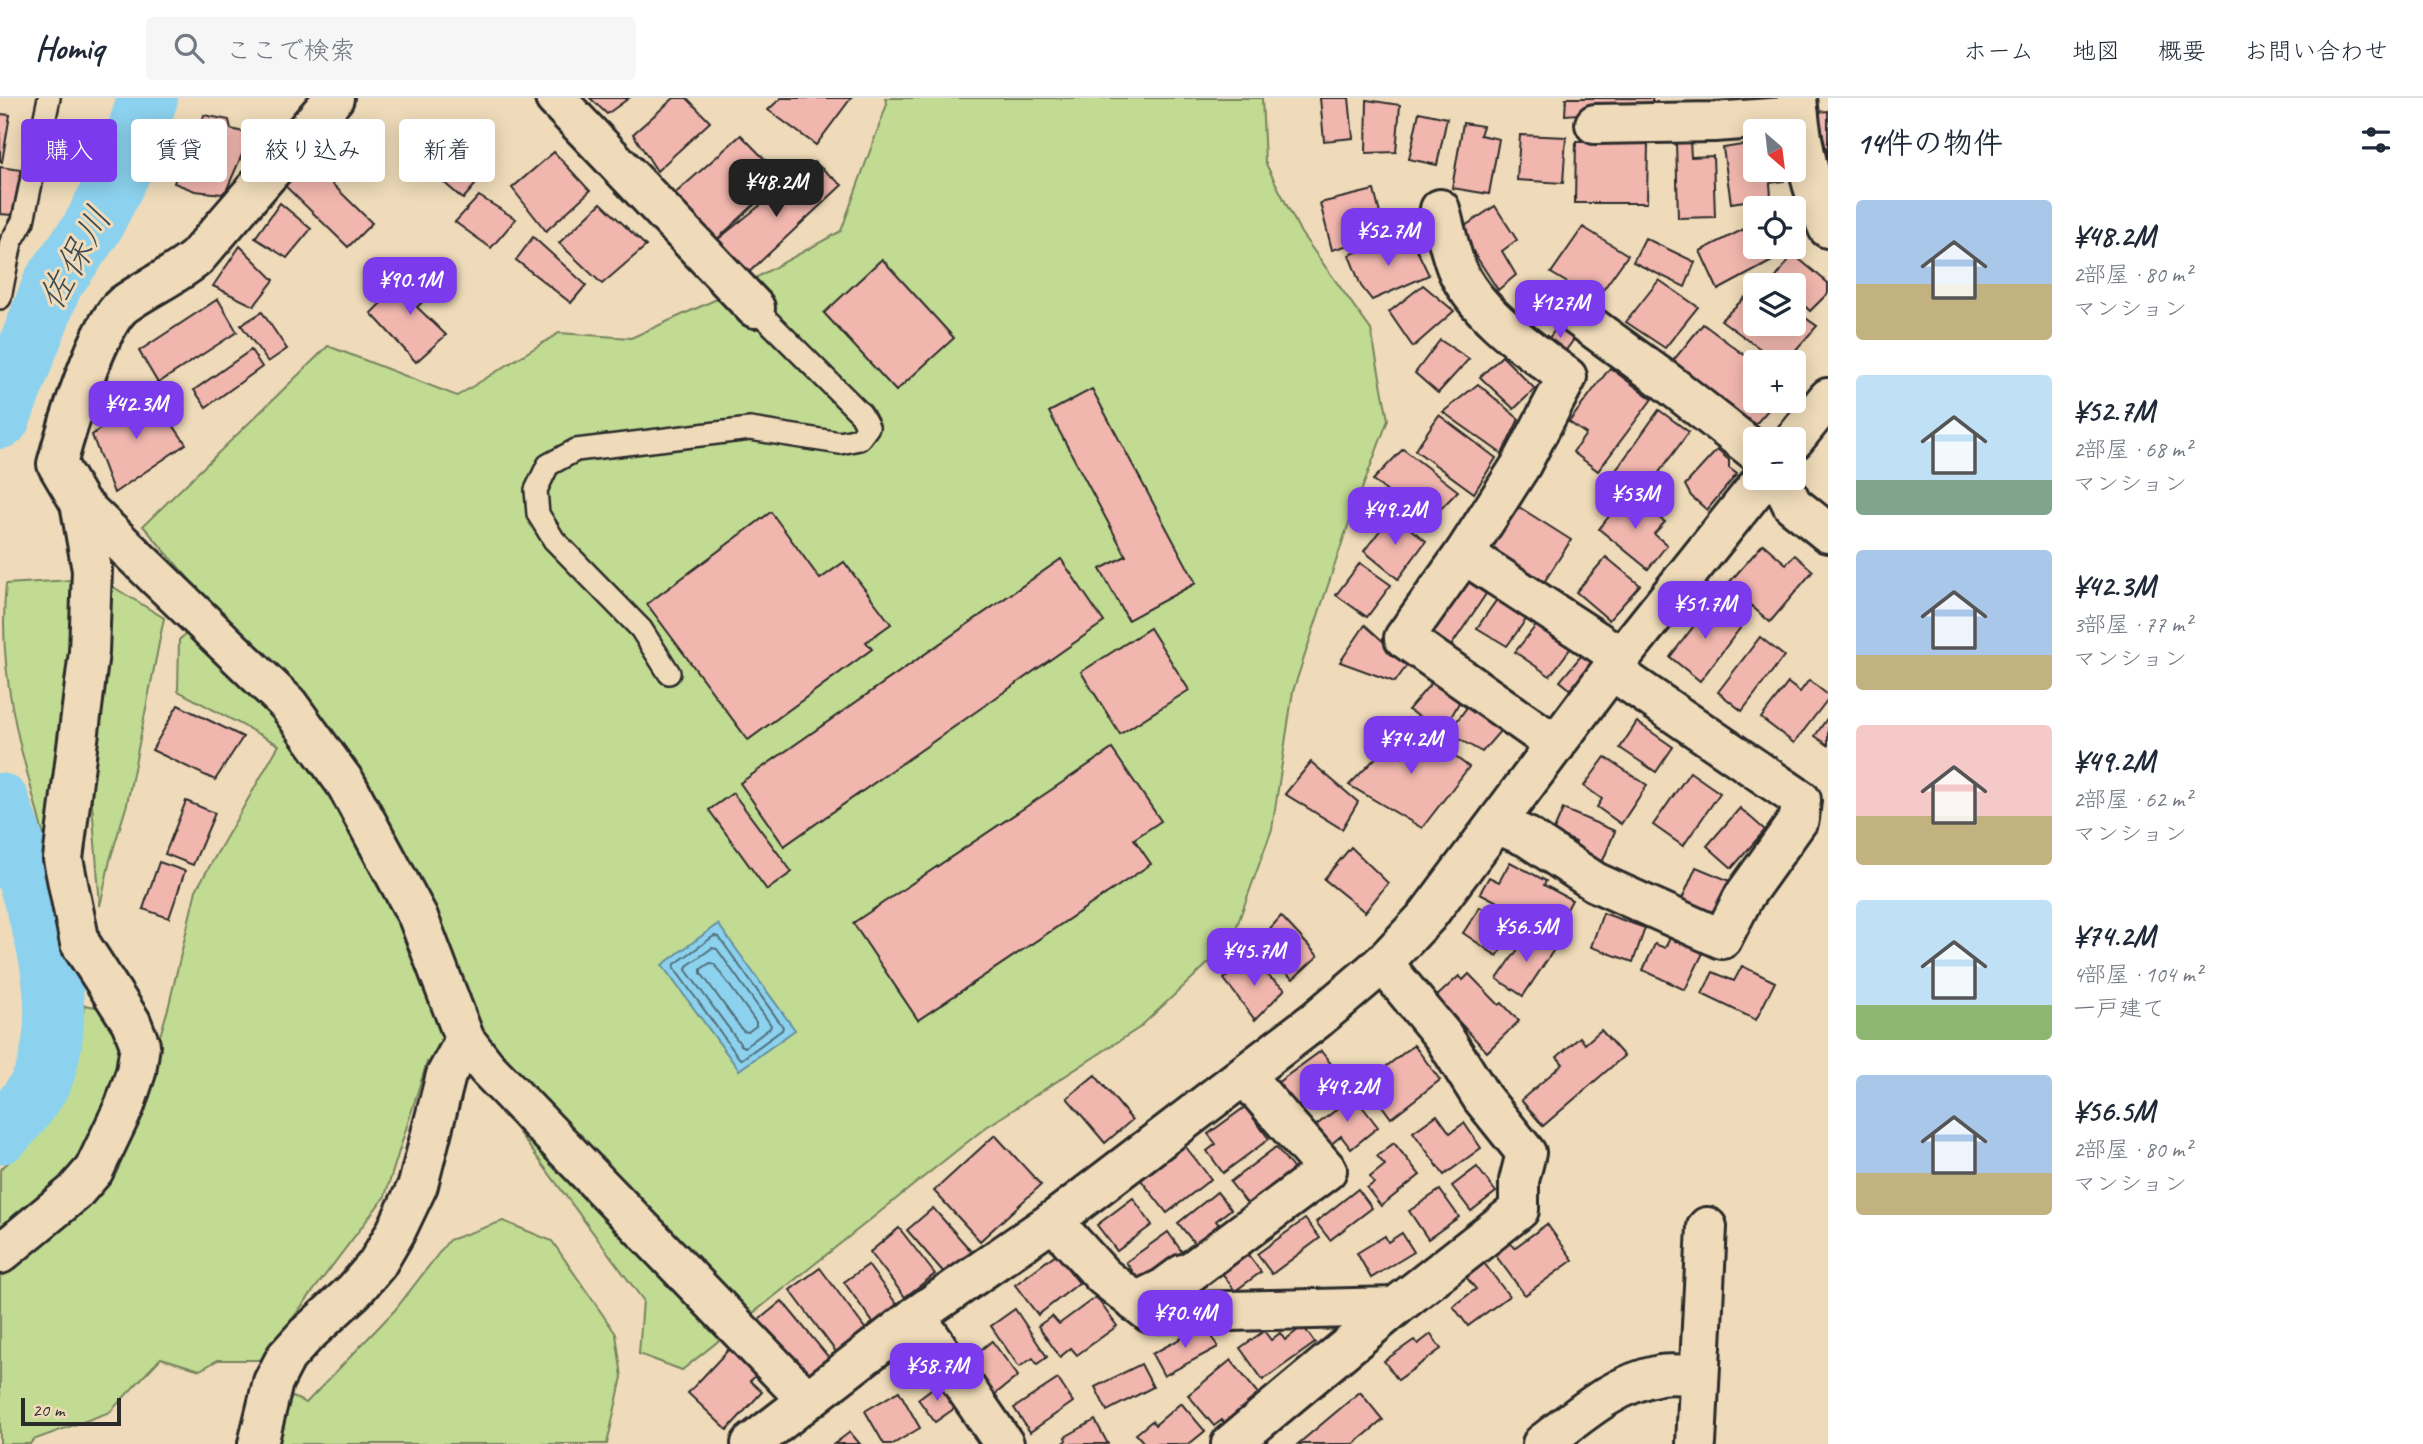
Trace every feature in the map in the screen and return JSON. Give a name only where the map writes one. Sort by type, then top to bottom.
[{"type":"street","points":[[334,98],[196,258],[180,272],[121,306],[106,328],[71,414],[57,464],[80,503],[288,704],[339,774],[418,917],[465,1040],[487,1068],[807,1400]]},
{"type":"street","points":[[555,98],[755,308]]},
{"type":"street","points":[[1595,124],[1714,122],[1798,107],[1809,175],[1828,228]]},
{"type":"street","points":[[1440,209],[1457,268],[1470,291],[1504,328],[1567,377],[1521,465],[1464,554],[1404,638],[1556,745]]},
{"type":"street","points":[[1563,306],[1743,442]]},
{"type":"street","points":[[1805,427],[1828,398]]},
{"type":"street","points":[[751,1444],[916,1317],[1054,1221],[1316,1020],[1383,963],[1427,916],[1616,663],[1754,490]]},
{"type":"street","points":[[1786,490],[1792,504],[1828,533]]},
{"type":"street","points":[[0,1254],[74,1193],[94,1170],[125,1105],[136,1072],[140,1045],[131,1022],[80,943],[63,859],[89,652],[92,570],[80,503]]},
{"type":"street","points":[[1464,554],[1801,800],[1799,819],[1744,896],[1722,939],[1595,882],[1527,837],[1497,824]]},
{"type":"street","points":[[1230,1444],[1395,1307],[1519,1210],[1518,1181],[1526,1153],[1482,1098],[1443,1036],[1383,963]]},
{"type":"street","points":[[258,1444],[273,1382],[286,1357],[354,1291],[377,1264],[395,1233],[418,1185],[446,1075],[465,1040]]},
{"type":"street","points":[[1135,1302],[1189,1273],[1327,1170],[1244,1074]]},
{"type":"street","points":[[1054,1221],[1102,1276],[1150,1313],[1395,1307]]},
{"type":"street","points":[[1696,1444],[1707,1227]]},
{"type":"street","points":[[916,1317],[1004,1444]]},
{"type":"street","points":[[1542,1444],[1602,1397],[1635,1382],[1663,1375],[1699,1376]]},
{"type":"lane","points":[[0,298],[11,242],[23,221],[49,98]]},
{"type":"lane","points":[[669,673],[641,629],[554,540],[538,514],[536,490],[548,465],[576,450],[750,429],[840,443],[859,439],[868,427],[861,414],[755,308]]},
{"type":"green space","points":[[885,98],[1262,98],[1265,162],[1301,233],[1371,330],[1388,420],[1345,534],[1293,691],[1272,829],[1231,942],[1139,1028],[985,1128],[682,1370],[639,1354],[643,1300],[479,1079],[427,1062],[385,1196],[261,1360],[218,1360],[200,1370],[161,1358],[110,1412],[33,1440],[30,1444],[0,1444],[0,1273],[7,1269],[141,1101],[169,1005],[196,890],[279,745],[178,691],[179,640],[214,608],[143,526],[328,346],[457,396],[559,333],[631,338],[717,299],[841,231],[887,104]]},
{"type":"green space","points":[[71,580],[75,654],[48,853],[12,708],[5,647],[4,605],[6,584]]},
{"type":"green space","points":[[110,585],[164,618],[127,804],[110,860],[100,906],[88,753]]},
{"type":"green space","points":[[84,1005],[102,1008],[122,1038],[122,1062],[97,1133],[72,1167],[46,1194],[0,1233],[0,1170],[40,1129],[59,1096],[73,1061]]},
{"type":"green space","points":[[503,1221],[552,1241],[616,1334],[622,1377],[607,1444],[269,1444],[284,1393],[306,1403],[395,1310],[449,1240]]},
{"type":"water","points":[[718,924],[795,1030],[739,1070],[662,965]]},
{"type":"building","points":[[590,98],[629,98],[607,114]]},
{"type":"building","points":[[674,98],[687,98],[710,122],[657,171],[633,134]]},
{"type":"building","points":[[781,98],[851,98],[816,145],[768,110]]},
{"type":"building","points":[[1320,98],[1349,98],[1353,138],[1324,141]]},
{"type":"building","points":[[1566,98],[1652,98],[1653,109],[1565,115]]},
{"type":"building","points":[[1367,100],[1400,105],[1396,152],[1366,153]]},
{"type":"building","points":[[1828,111],[1828,157],[1817,112]]},
{"type":"building","points":[[1419,112],[1447,118],[1437,165],[1409,159]]},
{"type":"building","points":[[0,114],[10,115],[2,162],[0,161]]},
{"type":"building","points":[[204,115],[224,119],[203,119]]},
{"type":"building","points":[[227,120],[231,129],[241,132],[241,157],[227,189],[222,194],[195,191],[174,183],[227,182]]},
{"type":"building","points":[[1463,123],[1483,126],[1480,135],[1499,139],[1489,194],[1452,188]]},
{"type":"building","points":[[741,135],[783,178],[712,244],[670,198]]},
{"type":"building","points":[[1520,135],[1566,137],[1563,183],[1517,180]]},
{"type":"building","points":[[1576,141],[1648,142],[1647,203],[1575,203]]},
{"type":"building","points":[[1676,141],[1690,141],[1691,157],[1713,156],[1715,217],[1678,218]]},
{"type":"building","points":[[1743,145],[1743,182],[1777,182],[1770,183],[1771,196],[1743,196],[1743,201],[1731,203],[1723,148]]},
{"type":"building","points":[[554,152],[590,191],[546,231],[512,188]]},
{"type":"building","points":[[814,162],[842,185],[745,276],[712,244]]},
{"type":"building","points":[[0,167],[21,170],[12,215],[0,214]]},
{"type":"building","points":[[281,182],[330,182],[372,223],[348,247]]},
{"type":"building","points":[[443,182],[478,182],[463,199]]},
{"type":"building","points":[[1374,190],[1385,234],[1332,250],[1320,203]]},
{"type":"building","points":[[479,196],[516,219],[491,248],[455,222]]},
{"type":"building","points":[[280,203],[311,229],[287,258],[255,238]]},
{"type":"building","points":[[601,203],[646,246],[602,284],[559,243]]},
{"type":"building","points":[[1495,206],[1517,240],[1502,251],[1516,275],[1498,290],[1459,230]]},
{"type":"building","points":[[1583,227],[1628,255],[1596,300],[1551,273]]},
{"type":"building","points":[[1743,230],[1743,259],[1772,261],[1750,273],[1743,273],[1743,277],[1718,290],[1700,251]]},
{"type":"building","points":[[533,237],[586,285],[571,303],[516,260]]},
{"type":"building","points":[[1645,238],[1695,262],[1685,287],[1633,262]]},
{"type":"building","points":[[1382,242],[1387,250],[1413,242],[1429,275],[1372,300],[1361,286],[1349,255]]},
{"type":"building","points":[[240,246],[274,280],[254,306],[213,286]]},
{"type":"building","points":[[882,259],[954,338],[896,391],[824,313]]},
{"type":"building","points":[[1789,259],[1799,259],[1828,283],[1828,293],[1810,311],[1806,307],[1806,273],[1779,273]]},
{"type":"building","points":[[414,270],[436,289],[417,307],[446,335],[416,362],[371,313]]},
{"type":"building","points":[[1659,280],[1698,307],[1665,348],[1626,322]]},
{"type":"building","points":[[1423,285],[1454,311],[1413,347],[1389,312]]},
{"type":"building","points":[[218,299],[237,332],[158,383],[139,351]]},
{"type":"building","points":[[1743,299],[1743,336],[1806,336],[1806,318],[1817,326],[1796,350],[1762,350],[1721,320]]},
{"type":"building","points":[[262,312],[287,349],[268,362],[241,325]]},
{"type":"building","points":[[1560,323],[1577,335],[1561,357],[1544,345]]},
{"type":"building","points":[[1703,324],[1743,354],[1743,413],[1766,413],[1755,425],[1672,362]]},
{"type":"building","points":[[1440,340],[1469,359],[1438,393],[1415,373]]},
{"type":"building","points":[[251,350],[262,367],[206,407],[194,390]]},
{"type":"building","points":[[1502,356],[1535,389],[1514,409],[1480,377]]},
{"type":"building","points":[[1610,368],[1652,399],[1598,471],[1573,452],[1586,434],[1569,422]]},
{"type":"building","points":[[1478,384],[1519,419],[1502,454],[1443,412]]},
{"type":"building","points":[[1092,389],[1196,583],[1128,620],[1100,569],[1126,556],[1049,412]]},
{"type":"building","points":[[149,390],[186,444],[114,493],[92,435]]},
{"type":"building","points":[[1659,410],[1689,432],[1643,494],[1614,473]]},
{"type":"building","points":[[1439,415],[1496,458],[1474,493],[1415,450]]},
{"type":"building","points":[[1403,449],[1458,491],[1426,524],[1373,480]]},
{"type":"building","points":[[1717,450],[1729,460],[1729,468],[1737,474],[1707,510],[1691,496],[1685,485]]},
{"type":"building","points":[[1626,495],[1665,522],[1654,534],[1667,545],[1648,569],[1599,529]]},
{"type":"building","points":[[1519,507],[1571,540],[1539,590],[1482,541],[1492,547]]},
{"type":"building","points":[[771,512],[820,579],[844,562],[891,624],[866,642],[872,649],[748,740],[647,604]]},
{"type":"building","points":[[1392,515],[1426,541],[1398,579],[1364,551]]},
{"type":"building","points":[[1763,544],[1786,564],[1795,555],[1813,571],[1770,622],[1727,585]]},
{"type":"building","points":[[1606,557],[1640,585],[1609,620],[1576,592]]},
{"type":"building","points":[[1061,559],[1104,622],[784,846],[740,783]]},
{"type":"building","points":[[1360,563],[1391,585],[1367,617],[1336,595]]},
{"type":"building","points":[[1455,573],[1486,594],[1449,649],[1418,626]]},
{"type":"building","points":[[1498,598],[1527,618],[1507,646],[1477,628]]},
{"type":"building","points":[[1708,602],[1741,627],[1700,681],[1670,657],[1696,623],[1693,620]]},
{"type":"building","points":[[1538,623],[1573,645],[1550,676],[1515,652]]},
{"type":"building","points":[[1365,625],[1408,664],[1395,682],[1340,662]]},
{"type":"building","points":[[1150,628],[1189,690],[1120,734],[1081,672]]},
{"type":"building","points":[[1760,637],[1784,656],[1742,711],[1718,692]]},
{"type":"building","points":[[1586,650],[1605,665],[1580,697],[1560,681]]},
{"type":"building","points":[[1809,680],[1828,695],[1828,699],[1794,743],[1761,718],[1788,683],[1800,692]]},
{"type":"building","points":[[1432,682],[1461,699],[1444,730],[1408,710]]},
{"type":"building","points":[[178,705],[243,737],[215,780],[152,750]]},
{"type":"building","points":[[1468,706],[1501,730],[1482,752],[1448,733]]},
{"type":"building","points":[[1828,717],[1828,745],[1815,736]]},
{"type":"building","points":[[1637,722],[1673,747],[1656,772],[1620,748]]},
{"type":"building","points":[[1410,723],[1469,767],[1422,828],[1349,785]]},
{"type":"building","points":[[1112,749],[1161,821],[1134,839],[1151,864],[918,1020],[853,923]]},
{"type":"building","points":[[1605,757],[1647,785],[1621,824],[1597,807],[1602,799],[1584,786]]},
{"type":"building","points":[[1311,762],[1358,802],[1342,829],[1285,794]]},
{"type":"building","points":[[1690,772],[1720,793],[1683,846],[1653,825]]},
{"type":"building","points":[[733,793],[792,872],[767,890],[709,810]]},
{"type":"building","points":[[186,801],[215,813],[193,865],[165,854]]},
{"type":"building","points":[[1740,808],[1765,830],[1732,868],[1707,846]]},
{"type":"building","points":[[1563,809],[1615,831],[1602,863],[1572,850],[1576,842],[1553,832]]},
{"type":"building","points":[[1351,847],[1388,883],[1365,912],[1324,879]]},
{"type":"building","points":[[159,862],[185,871],[169,918],[143,909]]},
{"type":"building","points":[[1510,862],[1546,881],[1544,885],[1572,900],[1555,932],[1480,893],[1489,877],[1499,882]]},
{"type":"building","points":[[1696,867],[1730,881],[1716,914],[1682,899]]},
{"type":"building","points":[[1480,907],[1515,930],[1497,956],[1463,933]]},
{"type":"building","points":[[1603,913],[1645,928],[1633,962],[1591,947]]},
{"type":"building","points":[[1281,916],[1318,956],[1293,979],[1253,948]]},
{"type":"building","points":[[1530,932],[1555,948],[1523,996],[1497,979]]},
{"type":"building","points":[[1671,936],[1704,951],[1685,990],[1643,970],[1655,944],[1665,948]]},
{"type":"building","points":[[1247,960],[1285,989],[1255,1020],[1224,979]]},
{"type":"building","points":[[1742,966],[1775,982],[1756,1020],[1702,994],[1713,972],[1734,981]]},
{"type":"building","points":[[1469,974],[1519,1021],[1487,1052],[1436,997],[1459,976],[1463,980]]},
{"type":"building","points":[[1601,1030],[1624,1056],[1543,1126],[1521,1100],[1563,1064],[1557,1057],[1580,1037],[1585,1044]]},
{"type":"building","points":[[1414,1045],[1440,1080],[1391,1118],[1365,1083]]},
{"type":"building","points":[[1321,1051],[1345,1082],[1327,1096],[1322,1089],[1296,1108],[1277,1083]]},
{"type":"building","points":[[1095,1075],[1132,1120],[1105,1143],[1067,1098]]},
{"type":"building","points":[[1354,1096],[1378,1127],[1351,1149],[1341,1136],[1329,1146],[1314,1127]]},
{"type":"building","points":[[1245,1107],[1269,1139],[1223,1173],[1207,1151],[1216,1144],[1208,1134]]},
{"type":"building","points":[[1437,1115],[1450,1133],[1464,1123],[1481,1148],[1444,1175],[1413,1132]]},
{"type":"building","points":[[995,1135],[1041,1185],[980,1241],[934,1191]]},
{"type":"building","points":[[1394,1143],[1420,1175],[1381,1206],[1367,1188],[1374,1183],[1370,1177],[1385,1165],[1377,1156]]},
{"type":"building","points":[[1185,1146],[1211,1179],[1167,1213],[1141,1180]]},
{"type":"building","points":[[1276,1147],[1296,1172],[1250,1207],[1230,1182]]},
{"type":"building","points":[[1477,1167],[1496,1192],[1471,1211],[1452,1186]]},
{"type":"building","points":[[1358,1189],[1372,1208],[1330,1240],[1316,1222]]},
{"type":"building","points":[[1440,1190],[1459,1217],[1428,1239],[1409,1211]]},
{"type":"building","points":[[1217,1192],[1231,1209],[1216,1221],[1223,1230],[1199,1249],[1178,1223]]},
{"type":"building","points":[[1133,1198],[1152,1225],[1117,1251],[1097,1225]]},
{"type":"building","points":[[933,1208],[972,1252],[946,1275],[907,1230]]},
{"type":"building","points":[[1305,1219],[1320,1238],[1272,1274],[1257,1254]]},
{"type":"building","points":[[1547,1224],[1573,1260],[1525,1295],[1490,1248],[1506,1236],[1514,1248]]},
{"type":"building","points":[[899,1228],[935,1274],[905,1297],[870,1252]]},
{"type":"building","points":[[1168,1232],[1187,1259],[1142,1285],[1126,1262]]},
{"type":"building","points":[[1402,1233],[1414,1252],[1371,1278],[1357,1253],[1385,1236],[1388,1242]]},
{"type":"building","points":[[1246,1252],[1261,1272],[1235,1291],[1220,1270]]},
{"type":"building","points":[[1056,1254],[1079,1283],[1038,1315],[1015,1285]]},
{"type":"building","points":[[1484,1263],[1509,1296],[1468,1326],[1453,1306],[1476,1289],[1466,1277]]},
{"type":"building","points":[[868,1265],[898,1306],[874,1324],[844,1282]]},
{"type":"building","points":[[820,1268],[867,1331],[837,1353],[790,1290]]},
{"type":"building","points":[[1096,1297],[1117,1326],[1077,1355],[1071,1348],[1060,1357],[1038,1326],[1052,1316],[1059,1324]]},
{"type":"building","points":[[782,1301],[831,1360],[804,1382],[755,1323]]},
{"type":"building","points":[[1015,1309],[1047,1357],[1037,1364],[1033,1358],[1019,1367],[991,1326]]},
{"type":"building","points":[[1206,1325],[1218,1347],[1164,1376],[1152,1354]]},
{"type":"building","points":[[1303,1326],[1315,1343],[1263,1380],[1240,1348],[1264,1331],[1271,1340],[1280,1333],[1285,1340]]},
{"type":"building","points":[[1431,1334],[1441,1349],[1398,1380],[1384,1361],[1414,1340],[1418,1344]]},
{"type":"building","points":[[992,1341],[1018,1376],[994,1395],[962,1352],[973,1344],[978,1352]]},
{"type":"building","points":[[730,1348],[758,1374],[750,1381],[762,1392],[727,1430],[688,1393]]},
{"type":"building","points":[[1231,1360],[1260,1396],[1225,1424],[1222,1420],[1214,1426],[1188,1395]]},
{"type":"building","points":[[1141,1364],[1153,1387],[1107,1411],[1095,1387]]},
{"type":"building","points":[[1058,1379],[1073,1402],[1030,1432],[1014,1408]]},
{"type":"building","points":[[938,1384],[955,1408],[935,1422],[918,1399]]},
{"type":"building","points":[[899,1391],[920,1428],[893,1444],[884,1444],[865,1411]]},
{"type":"building","points":[[1360,1392],[1383,1420],[1354,1444],[1298,1444]]},
{"type":"building","points":[[1181,1403],[1205,1431],[1189,1444],[1145,1444],[1136,1434],[1152,1421],[1155,1425]]},
{"type":"building","points":[[1095,1420],[1108,1444],[1063,1444],[1065,1437]]},
{"type":"building","points":[[850,1432],[860,1444],[834,1444]]},
{"type":"waterway","name":"佐保川","points":[[0,419],[53,283],[92,228],[128,157],[148,98]]},
{"type":"waterway","name":"佐保川","points":[[0,803],[44,936],[54,1006],[53,1040],[45,1073],[26,1106],[0,1134]]}]
